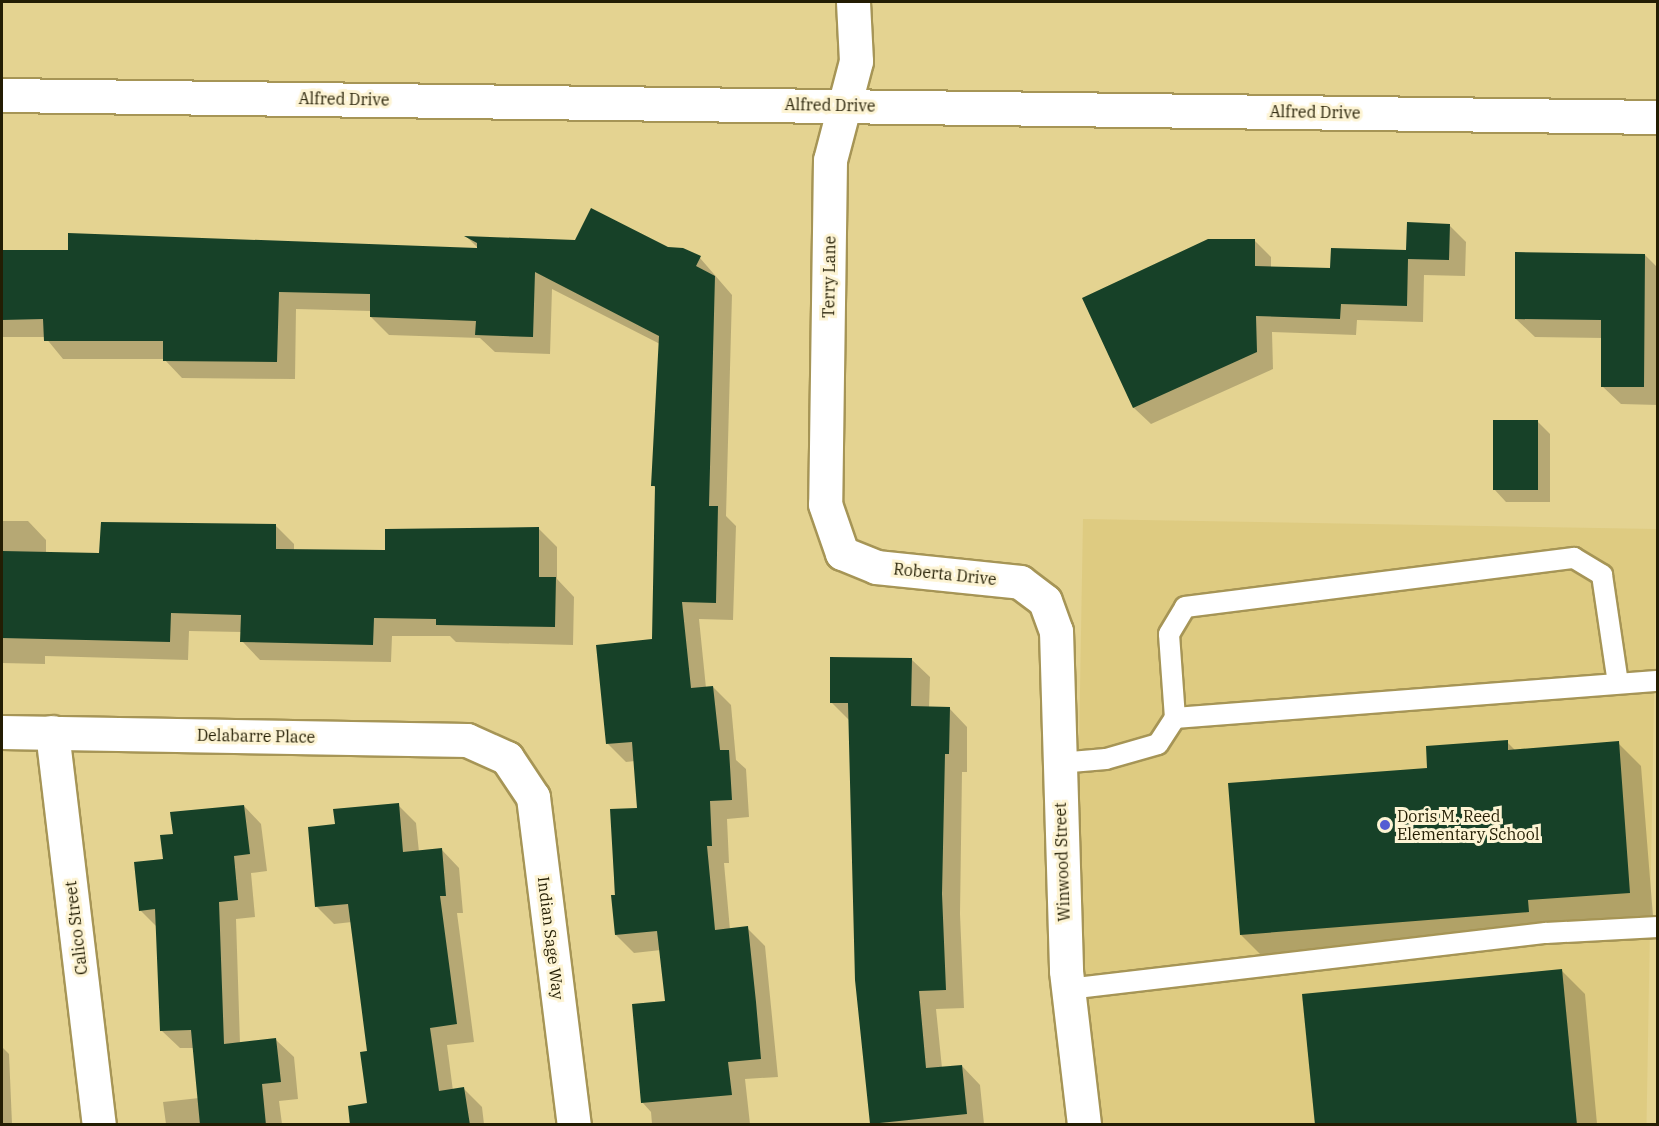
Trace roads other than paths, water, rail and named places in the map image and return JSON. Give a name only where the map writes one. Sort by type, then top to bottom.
[{"type":"street","name":"Terry Lane","points":[[842,554],[825,504],[830,160],[856,62],[853,2]]},
{"type":"street","name":"Alfred Drive","points":[[2,95],[1658,117]]},
{"type":"street","name":"Roberta Drive","points":[[842,554],[876,567],[1020,582],[1044,601]]},
{"type":"street","name":"Winwood Street","points":[[1044,601],[1056,631],[1068,989],[1084,1125]]},
{"type":"street","name":"Delabarre Place","points":[[2,732],[467,740],[507,758]]},
{"type":"street","name":"Calico Street","points":[[52,732],[99,1125]]},
{"type":"street","name":"Indian Sage Way","points":[[507,758],[533,797],[574,1125]]},
{"type":"lane","points":[[1059,763],[1106,759],[1158,744],[1175,718],[1169,634],[1185,607],[1574,558],[1602,575],[1618,683]]},
{"type":"lane","points":[[1175,718],[1658,681]]},
{"type":"lane","points":[[1068,989],[1546,933],[1658,927]]},
{"type":"place","name":"Doris M. Reed Elementary School","points":[[1385,825]]}]
